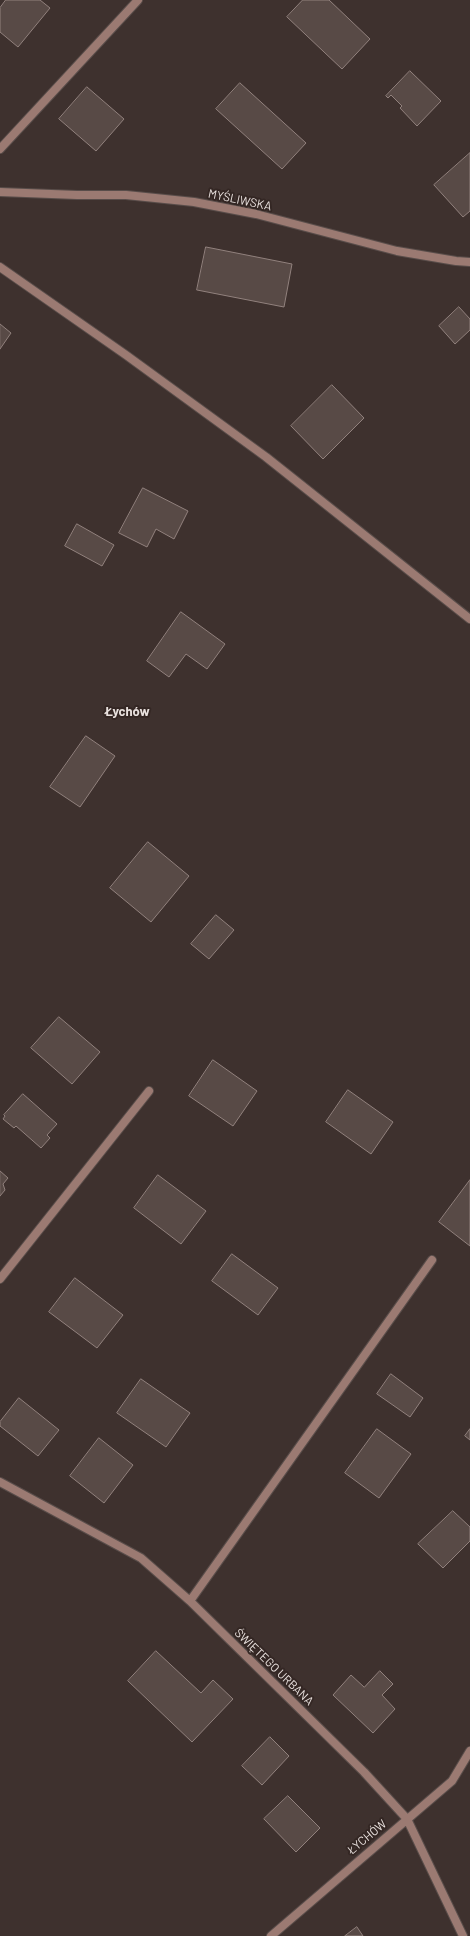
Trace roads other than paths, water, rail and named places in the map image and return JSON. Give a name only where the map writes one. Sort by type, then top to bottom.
[{"type":"street","points":[[0,149],[138,0]]},
{"type":"street","name":"MYŚLIWSKA","points":[[0,192],[77,196],[126,195],[194,202],[256,214],[397,251],[456,262],[470,262]]},
{"type":"street","points":[[0,267],[126,355],[266,457],[470,619]]},
{"type":"street","points":[[0,1279],[149,1091]]},
{"type":"street","points":[[190,1602],[432,1260]]},
{"type":"street","name":"ŚWIĘTEGO URBANA","points":[[0,1482],[141,1558],[190,1602],[364,1772],[407,1819],[463,1936]]},
{"type":"street","name":"ŁYCHÓW","points":[[271,1936],[452,1781],[470,1751]]},
{"type":"district","name":"Łychów","points":[[127,712]]}]
